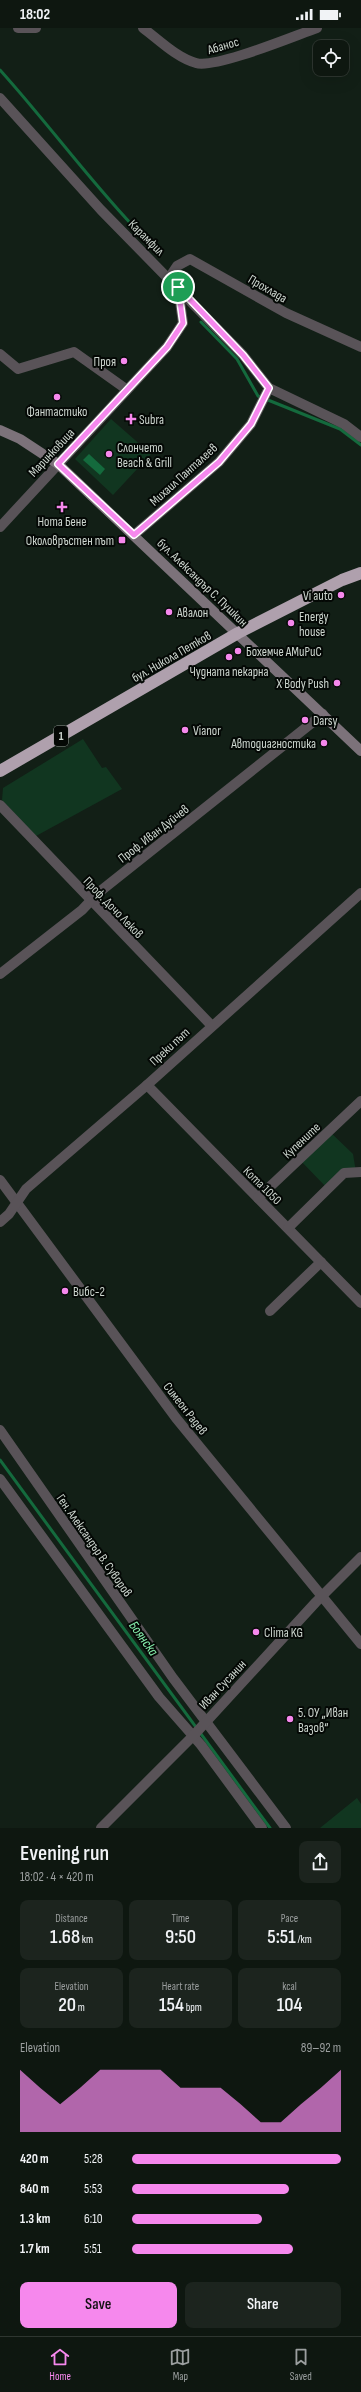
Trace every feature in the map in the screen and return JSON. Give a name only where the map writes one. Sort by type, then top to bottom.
[{"type":"highway","name":"бул. Никола Петков","points":[[0,771],[238,633],[342,580],[361,573]]},
{"type":"main road","name":"бул. Александър С. Пушкин","points":[[0,430],[20,439],[58,464],[361,751]]},
{"type":"street","points":[[18,28],[36,28]]},
{"type":"street","name":"Абанос","points":[[143,28],[189,61],[199,64],[219,61],[317,28]]},
{"type":"street","name":"Карамфил","points":[[0,98],[101,210],[243,355],[269,388],[344,424],[361,437]]},
{"type":"street","name":"Прохлада","points":[[169,278],[177,266],[190,259],[286,313],[361,347]]},
{"type":"street","points":[[178,287],[183,323]]},
{"type":"street","name":"Маринковица","points":[[0,527],[167,347],[183,323],[197,308]]},
{"type":"street","points":[[0,354],[18,369],[74,352],[126,390]]},
{"type":"street","name":"Михаил Панталеев","points":[[134,535],[219,462],[251,424],[269,388]]},
{"type":"street","name":"Проф. Иван Дуйчев","points":[[0,974],[323,714]]},
{"type":"street","name":"Проф. Дочо Леков","points":[[0,805],[90,902],[211,1025]]},
{"type":"street","name":"Преки път","points":[[0,1222],[9,1214],[26,1189],[147,1085],[211,1025],[361,893]]},
{"type":"street","name":"Кота 1050","points":[[147,1085],[361,1303]]},
{"type":"street","name":"Купените","points":[[258,1198],[361,1101]]},
{"type":"street","points":[[288,1228],[344,1173],[361,1172]]},
{"type":"street","name":"Симеон Радев","points":[[0,1180],[176,1418],[361,1644]]},
{"type":"street","points":[[270,1311],[321,1262]]},
{"type":"street","name":"Ген. Александър В. Суворов","points":[[0,1430],[168,1672],[207,1720],[286,1828]]},
{"type":"street","points":[[1,1481],[159,1696],[192,1736],[262,1828]]},
{"type":"street","name":"Иван Сусанин","points":[[101,1828],[192,1736],[361,1557]]},
{"type":"shaded area","points":[[111,419],[151,454],[113,495],[75,459]]},
{"type":"shaded area","points":[[89,454],[105,469],[100,475],[83,460]]},
{"type":"shaded area","points":[[83,739],[102,768],[106,767],[122,789],[36,836],[2,800],[3,788]]},
{"type":"shaded area","points":[[329,1131],[353,1154],[356,1172],[344,1173],[328,1189],[299,1159]]},
{"type":"shaded area","points":[[357,1798],[361,1804],[361,1828],[320,1828]]},
{"type":"waterway","points":[[0,70],[99,188],[133,226]]},
{"type":"waterway","points":[[201,322],[237,359],[258,396],[340,429],[361,445]]},
{"type":"waterway","name":"Боянска","points":[[0,1460],[270,1828]]},
{"type":"place","name":"Проя","points":[[124,361]]},
{"type":"place","name":"Фантастико","points":[[57,397]]},
{"type":"place","name":"Subra","points":[[131,419]]},
{"type":"place","name":"Слончето Beach & Grill","points":[[109,454]]},
{"type":"place","name":"Нота Бене","points":[[62,507]]},
{"type":"place","name":"Околовръстен път","points":[[122,540]]},
{"type":"place","name":"Vi auto","points":[[341,595]]},
{"type":"place","name":"Авалон","points":[[169,612]]},
{"type":"place","name":"Energy house","points":[[291,623]]},
{"type":"place","name":"Бохемче АМиРиС","points":[[238,651]]},
{"type":"place","name":"Чудната пекарна","points":[[229,657]]},
{"type":"place","name":"X Body Push","points":[[337,683]]},
{"type":"place","name":"Darsy","points":[[305,720]]},
{"type":"place","name":"Vianor","points":[[185,730]]},
{"type":"place","name":"Автодиагностика","points":[[324,743]]},
{"type":"place","name":"Вибс-2","points":[[65,1291]]},
{"type":"place","name":"Clima KG","points":[[256,1632]]},
{"type":"place","name":"5. ОУ „Иван Вазов“","points":[[290,1719]]},
{"type":"route","points":[[178,287],[202,314],[243,355],[269,388],[251,424],[219,462],[134,535],[58,464],[167,347],[183,323],[178,287]]}]
